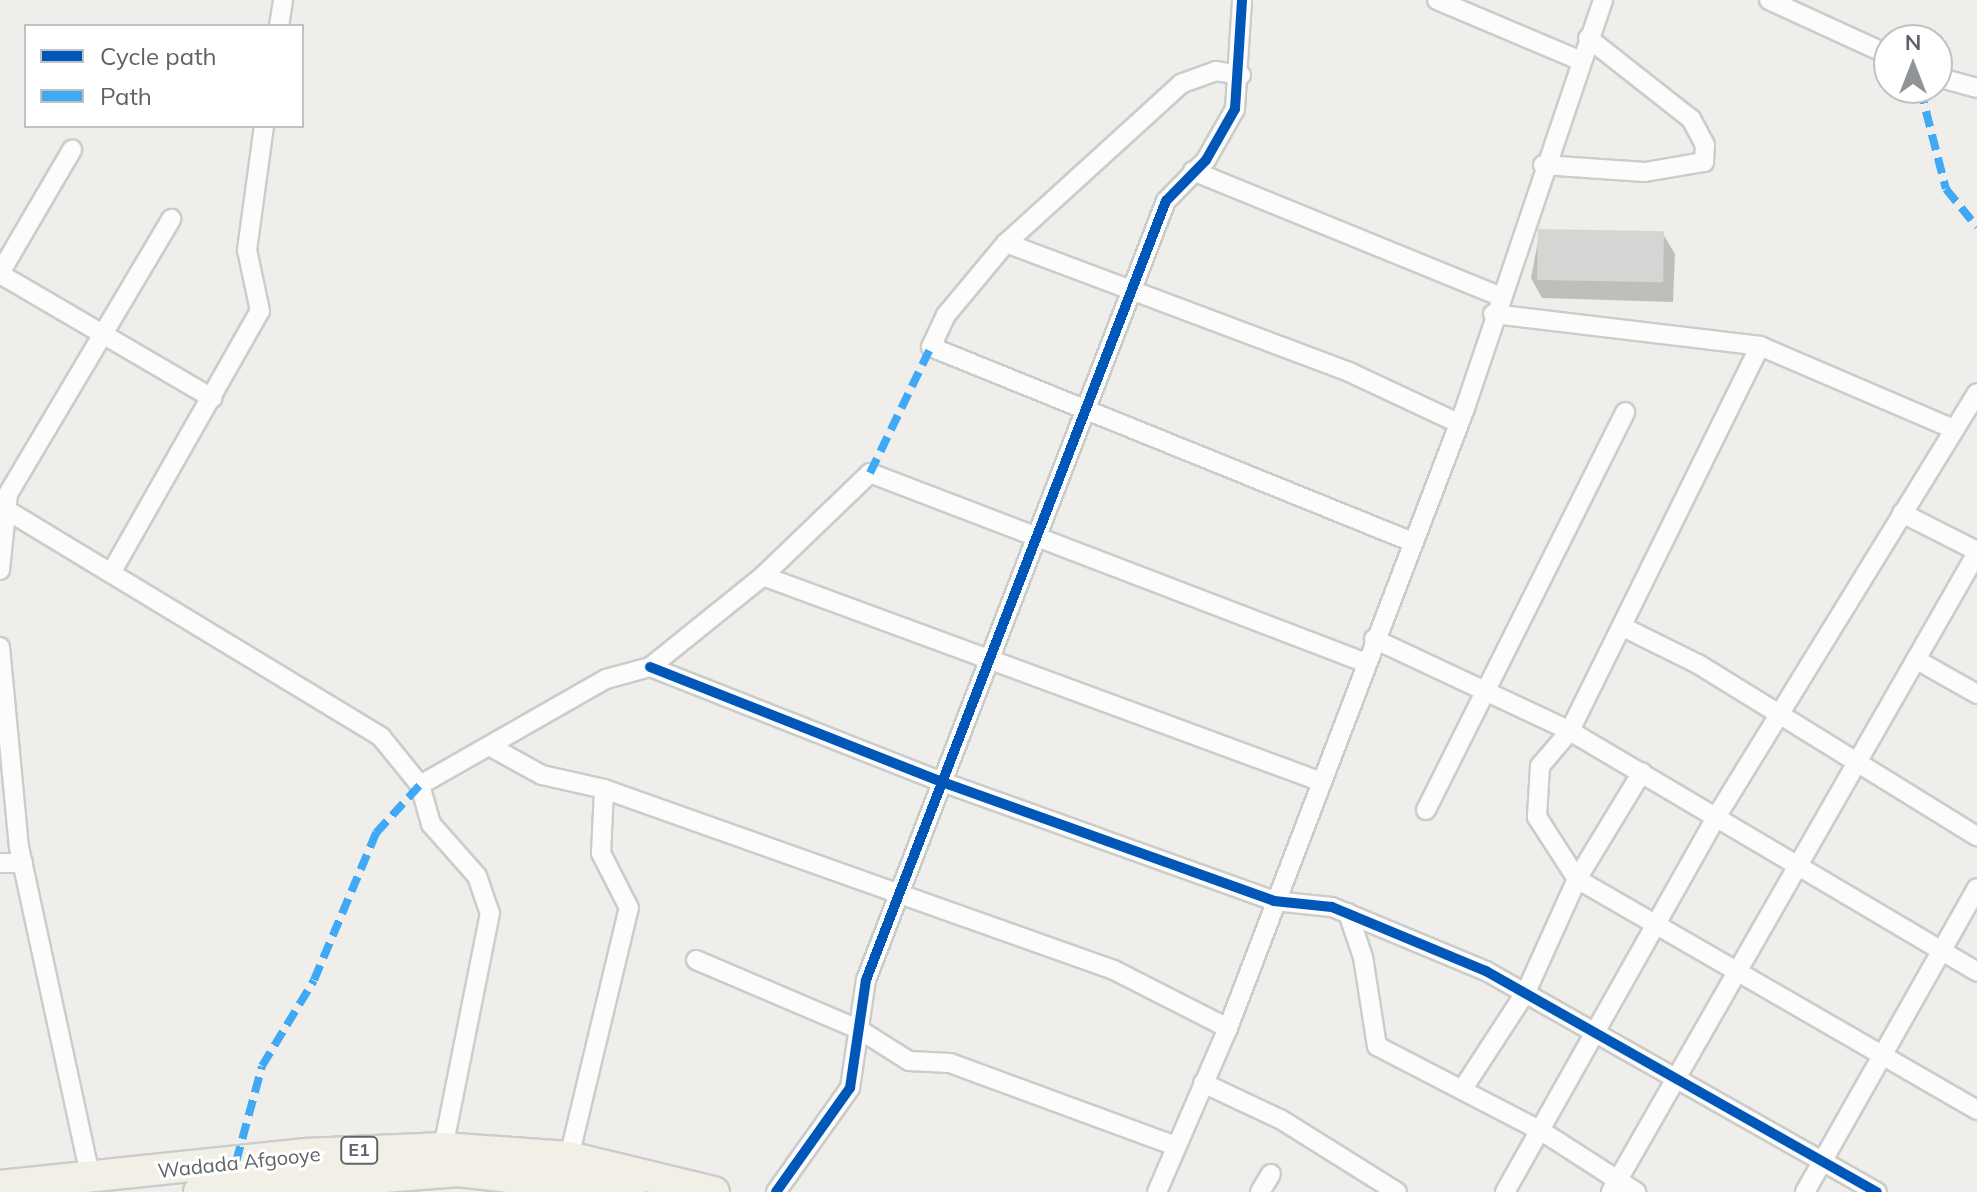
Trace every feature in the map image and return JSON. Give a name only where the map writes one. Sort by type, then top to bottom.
[{"type":"highway","name":"Wadada Afgooye","points":[[0,1186],[443,1148],[569,1157],[714,1192]]},
{"type":"highway","name":"Wadada Afgooye","points":[[199,1192],[458,1171],[626,1191]]},
{"type":"street","points":[[279,24],[283,0]]},
{"type":"street","points":[[776,1192],[850,1088],[866,980],[903,895],[1036,536],[1089,412],[1166,201],[1193,171],[1229,121],[1241,75],[1236,26],[1242,0]]},
{"type":"street","points":[[1437,0],[1579,60]]},
{"type":"street","points":[[1157,1192],[1228,1028],[1410,541],[1458,423],[1543,165],[1603,0]]},
{"type":"street","points":[[1769,0],[1873,48]]},
{"type":"street","points":[[1543,165],[1645,172],[1704,162],[1705,145],[1691,119],[1588,38]]},
{"type":"street","points":[[1241,75],[1193,75],[1006,243],[946,315],[931,347],[1410,541]]},
{"type":"street","points":[[1953,81],[1977,88]]},
{"type":"street","points":[[111,573],[260,311],[247,250],[264,128]]},
{"type":"street","points":[[72,150],[0,274],[106,333],[212,398]]},
{"type":"street","points":[[1193,171],[1499,296]]},
{"type":"street","points":[[0,570],[1,506],[171,219]]},
{"type":"street","points":[[1006,243],[1134,288],[1458,423]]},
{"type":"street","points":[[1493,314],[1760,346],[1954,429]]},
{"type":"street","points":[[1760,346],[1570,731],[1540,766],[1536,803],[1577,879],[1737,969],[1878,1056],[1977,1110]]},
{"type":"street","points":[[1505,1192],[1543,1132],[1718,814],[1977,393]]},
{"type":"street","points":[[1426,810],[1625,412]]},
{"type":"street","points":[[420,785],[493,748],[606,679],[650,667],[763,576],[870,473],[1366,663]]},
{"type":"street","points":[[1,506],[381,737],[420,785],[431,824],[477,876],[490,913],[443,1148]]},
{"type":"street","points":[[1615,1187],[1737,969],[1858,766],[1977,552],[1902,513]]},
{"type":"street","points":[[763,576],[991,655],[1319,781]]},
{"type":"street","points":[[1623,627],[1781,713],[1858,766],[1977,836]]},
{"type":"street","points":[[1374,639],[1489,687],[1570,731],[1718,814],[1942,954],[1977,972]]},
{"type":"street","points":[[0,647],[23,863],[90,1176]]},
{"type":"street","points":[[1917,660],[1977,694]]},
{"type":"street","points":[[650,667],[945,783],[1274,901],[1348,913],[1526,992],[1598,1030],[1822,1164],[1877,1192]]},
{"type":"street","points":[[493,748],[542,775],[604,789],[1114,970],[1228,1028]]},
{"type":"street","points":[[1462,1090],[1526,992],[1577,879],[1642,772]]},
{"type":"street","points":[[569,1157],[629,908],[601,853],[604,789]]},
{"type":"street","points":[[0,863],[23,863]]},
{"type":"street","points":[[1805,1192],[1878,1056],[1942,954],[1977,888]]},
{"type":"street","points":[[1348,913],[1363,957],[1377,1046],[1543,1132],[1615,1187],[1636,1192]]},
{"type":"street","points":[[696,960],[860,1030],[909,1061],[950,1063],[1176,1146]]},
{"type":"street","points":[[1203,1083],[1280,1119],[1397,1192]]},
{"type":"street","points":[[1260,1192],[1271,1174]]},
{"type":"building","points":[[1538,229],[1664,231],[1663,282],[1537,280]]},
{"type":"marked path","points":[[1924,104],[1946,189],[1977,227]]},
{"type":"marked path","points":[[870,473],[931,347]]},
{"type":"marked path","points":[[236,1162],[262,1066],[314,980],[376,833],[420,785]]},
{"type":"cycle path","points":[[776,1192],[850,1088],[866,980],[1166,201],[1206,160],[1235,109],[1242,0]]},
{"type":"cycle path","points":[[650,667],[945,783],[1274,901],[1332,907],[1486,971],[1877,1192]]}]
